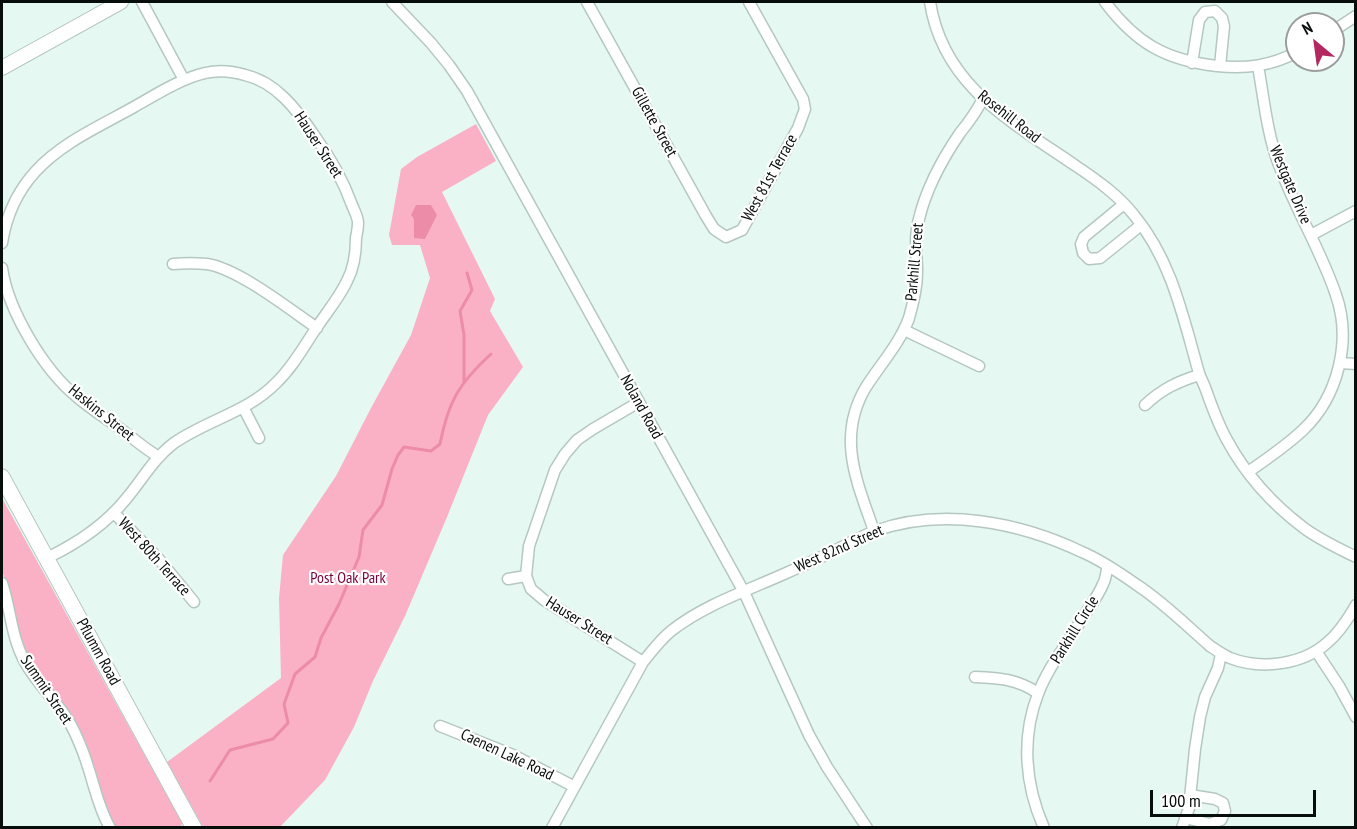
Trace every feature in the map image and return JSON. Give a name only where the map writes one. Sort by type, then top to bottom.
[{"type":"main road","name":"Pflumm Road","points":[[2,477],[194,828]]},
{"type":"street","points":[[2,68],[121,2]]},
{"type":"street","points":[[2,243],[5,215],[26,184],[52,155],[184,80],[142,2]]},
{"type":"street","name":"Noland Road","points":[[392,2],[432,43],[466,91],[744,592],[809,735],[867,828]]},
{"type":"street","name":"Gillette Street","points":[[587,2],[706,216],[714,228],[726,237]]},
{"type":"street","name":"West 81st Terrace","points":[[726,237],[742,230],[798,128],[805,109],[803,99],[749,2]]},
{"type":"street","name":"Rosehill Road","points":[[930,2],[939,34],[948,54],[962,75],[983,99],[1002,116],[1094,178],[1112,193],[1124,204],[1156,247],[1172,281],[1200,375],[1214,413],[1239,461],[1275,504],[1305,529],[1356,557]]},
{"type":"street","points":[[1105,2],[1118,20],[1134,34],[1164,53],[1192,63],[1240,68],[1258,66],[1285,56]]},
{"type":"street","points":[[1192,63],[1199,20],[1205,12],[1215,11],[1222,18],[1224,26],[1220,66]]},
{"type":"street","name":"Westgate Drive","points":[[1248,472],[1303,430],[1313,418],[1330,392],[1343,349],[1337,297],[1276,157],[1258,66]]},
{"type":"street","name":"Hauser Street","points":[[184,80],[219,71],[245,75],[267,84],[289,102],[330,159],[346,190],[358,222],[356,251],[347,282],[316,328]]},
{"type":"street","name":"Parkhill Street","points":[[874,531],[854,472],[851,453],[857,407],[865,389],[904,330],[909,318],[917,276],[918,222],[931,184],[983,99]]},
{"type":"street","points":[[1124,204],[1084,237],[1081,244],[1083,253],[1089,259],[1100,258],[1141,225]]},
{"type":"street","points":[[1311,235],[1356,211]]},
{"type":"street","points":[[174,264],[208,264],[221,268],[266,293],[316,328]]},
{"type":"street","name":"Haskins Street","points":[[2,268],[8,294],[16,314],[37,351],[54,374],[75,396],[159,457]]},
{"type":"street","name":"West 80th Terrace","points":[[47,558],[78,541],[114,513],[159,457],[175,443],[190,433],[260,398],[285,374],[316,328]]},
{"type":"street","points":[[904,330],[979,366]]},
{"type":"street","points":[[1343,337],[1356,339]]},
{"type":"street","points":[[1340,363],[1356,364]]},
{"type":"street","points":[[1144,405],[1168,386],[1200,375]]},
{"type":"street","points":[[508,579],[526,576],[529,546],[555,470],[565,454],[577,440],[639,402]]},
{"type":"street","points":[[243,407],[259,438]]},
{"type":"street","name":"West 80th Terrace","points":[[114,513],[158,558],[194,602]]},
{"type":"street","name":"West 82nd Street","points":[[552,828],[643,662],[669,632],[697,613],[874,531],[908,523],[961,520],[993,523],[1051,538],[1082,551],[1137,585],[1221,654],[1231,659],[1263,664],[1282,663],[1316,651],[1337,634],[1356,605]]},
{"type":"street","name":"Parkhill Circle","points":[[1044,828],[1029,782],[1028,731],[1033,709],[1047,675],[1103,584],[1108,566]]},
{"type":"street","name":"Hauser Street","points":[[526,576],[531,589],[544,600],[643,662]]},
{"type":"street","name":"Summit Street","points":[[2,584],[13,634],[21,656],[72,726],[88,767],[96,796],[110,828]]},
{"type":"street","points":[[1316,651],[1356,717]]},
{"type":"street","points":[[1190,795],[1215,798],[1222,803],[1225,811],[1221,820],[1210,824],[1184,823],[1189,808],[1190,795],[1195,749],[1200,717],[1221,654]]},
{"type":"street","points":[[975,677],[1012,680],[1038,693]]},
{"type":"street","name":"Caenen Lake Road","points":[[440,726],[513,755],[573,786]]},
{"type":"green space","name":"Post Oak Park","points":[[476,124],[496,161],[442,192],[495,299],[490,311],[523,367],[488,415],[405,616],[373,681],[354,727],[325,780],[280,827],[203,827],[167,762],[281,678],[279,598],[283,555],[336,476],[411,335],[430,278],[420,245],[392,245],[389,235],[401,169],[417,157]]},
{"type":"green space","points":[[2,498],[179,817],[181,827],[115,827],[105,806],[78,726],[71,714],[37,673],[29,660],[21,638],[2,571]]},
{"type":"shaded area","points":[[416,205],[431,205],[437,215],[425,239],[414,238],[414,219],[411,215]]},
{"type":"waterway","points":[[464,382],[464,335],[460,311],[472,290],[467,273]]},
{"type":"waterway","points":[[210,781],[230,750],[273,739],[288,723],[284,704],[295,674],[315,657],[321,638],[339,604],[359,557],[363,530],[382,505],[398,455],[404,447],[431,451],[440,444],[447,416],[456,394],[471,374],[491,354]]}]
